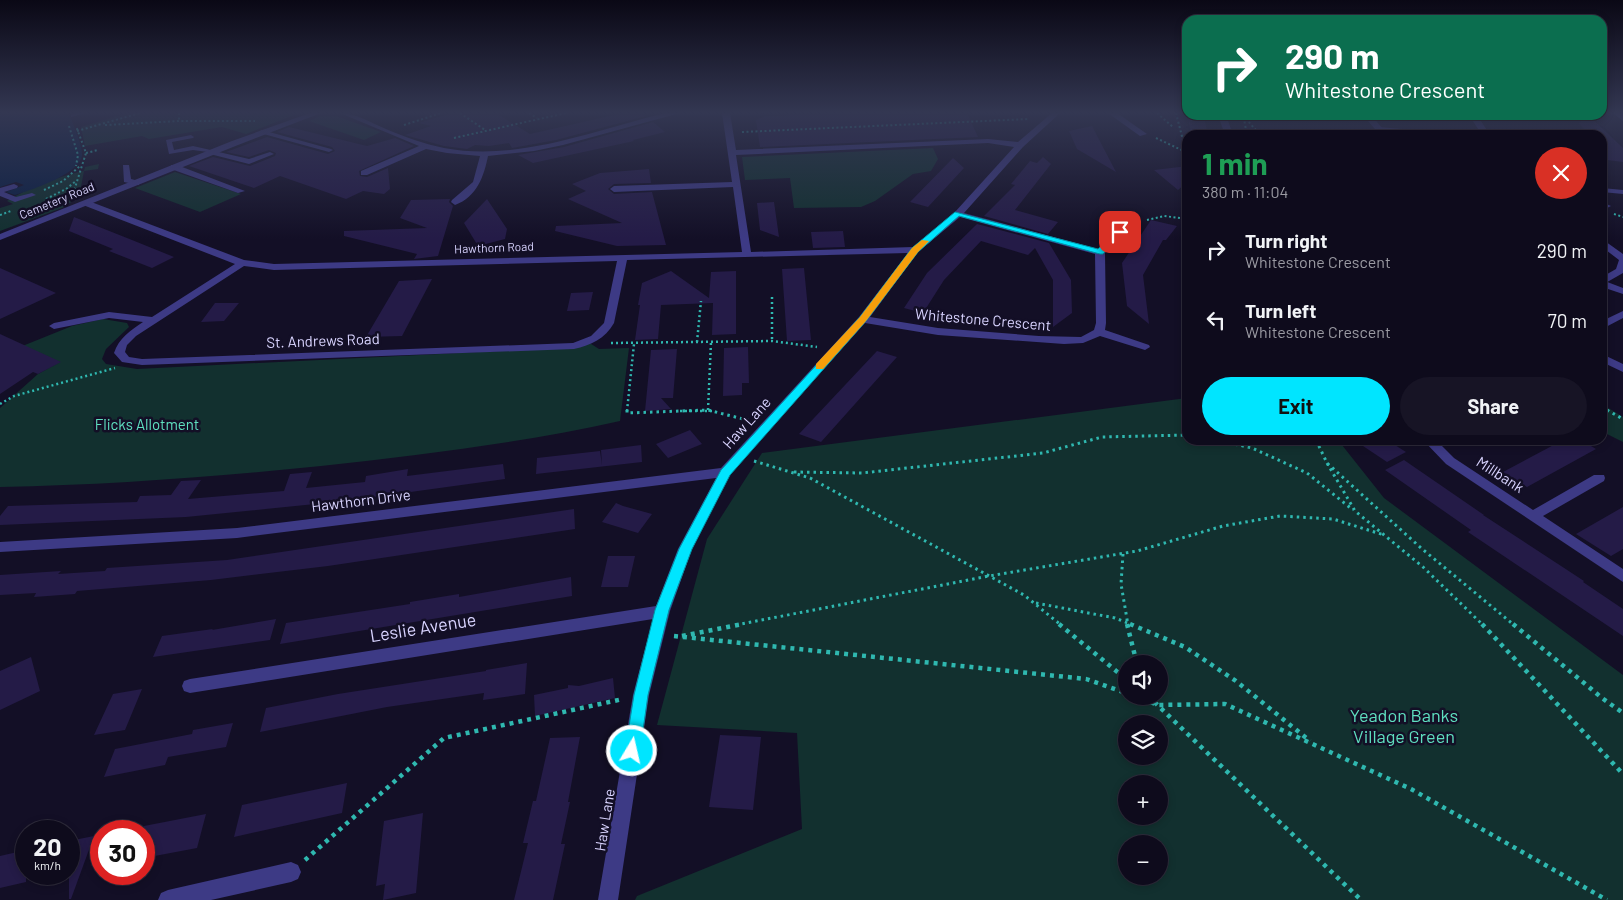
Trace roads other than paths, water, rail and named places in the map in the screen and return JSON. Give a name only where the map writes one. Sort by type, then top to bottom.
[{"type":"street","name":"Cemetery Road","points":[[0,237],[205,155]]},
{"type":"street","points":[[224,155],[250,162],[268,155]]},
{"type":"street","points":[[364,173],[405,155]]},
{"type":"street","points":[[455,202],[474,189],[478,183],[485,155]]},
{"type":"street","points":[[731,155],[747,253]]},
{"type":"street","name":"Haw Lane","points":[[608,900],[641,695],[662,610],[685,549],[725,472],[863,319],[915,250],[958,214],[1011,155]]},
{"type":"street","points":[[174,167],[241,191]]},
{"type":"street","points":[[614,189],[736,184]]},
{"type":"street","name":"Hawthorn Road","points":[[86,204],[242,263],[274,267],[915,250]]},
{"type":"street","points":[[958,214],[1100,252]]},
{"type":"street","points":[[1132,219],[1100,252],[1102,323],[1099,332],[1145,347]]},
{"type":"street","points":[[1607,246],[1623,260],[1621,270],[1607,280]]},
{"type":"street","name":"St. Andrews Road","points":[[152,320],[132,334],[122,344],[119,353],[126,360],[152,362],[559,348],[588,342],[606,330],[623,257]]},
{"type":"street","points":[[54,326],[109,315],[152,320],[242,263]]},
{"type":"street","points":[[1607,285],[1623,291]]},
{"type":"street","points":[[1607,323],[1623,314]]},
{"type":"street","name":"Whitestone Crescent","points":[[863,319],[901,328],[940,333],[1064,341],[1083,340],[1099,332]]},
{"type":"street","points":[[1607,360],[1623,369]]},
{"type":"street","name":"Millbank","points":[[1434,445],[1450,461],[1623,576]]},
{"type":"street","name":"Hawthorn Drive","points":[[0,548],[237,533],[725,472]]},
{"type":"street","points":[[1533,516],[1599,478]]},
{"type":"street","name":"Leslie Avenue","points":[[190,686],[662,610]]},
{"type":"street","points":[[168,900],[291,872]]},
{"type":"lane","points":[[126,166],[126,180],[136,183]]},
{"type":"lane","points":[[0,192],[14,186]]},
{"type":"lane","points":[[1607,190],[1623,192]]},
{"type":"lane","points":[[0,192],[15,200],[32,195]]},
{"type":"water","points":[[0,155],[81,155],[75,167],[66,174],[44,185],[15,195],[6,192],[24,185],[16,182],[0,187]]},
{"type":"park label","name":"Flicks Allotment","points":[[147,425]]},
{"type":"park label","name":"Yeadon Banks Village Green","points":[[1404,726]]}]
